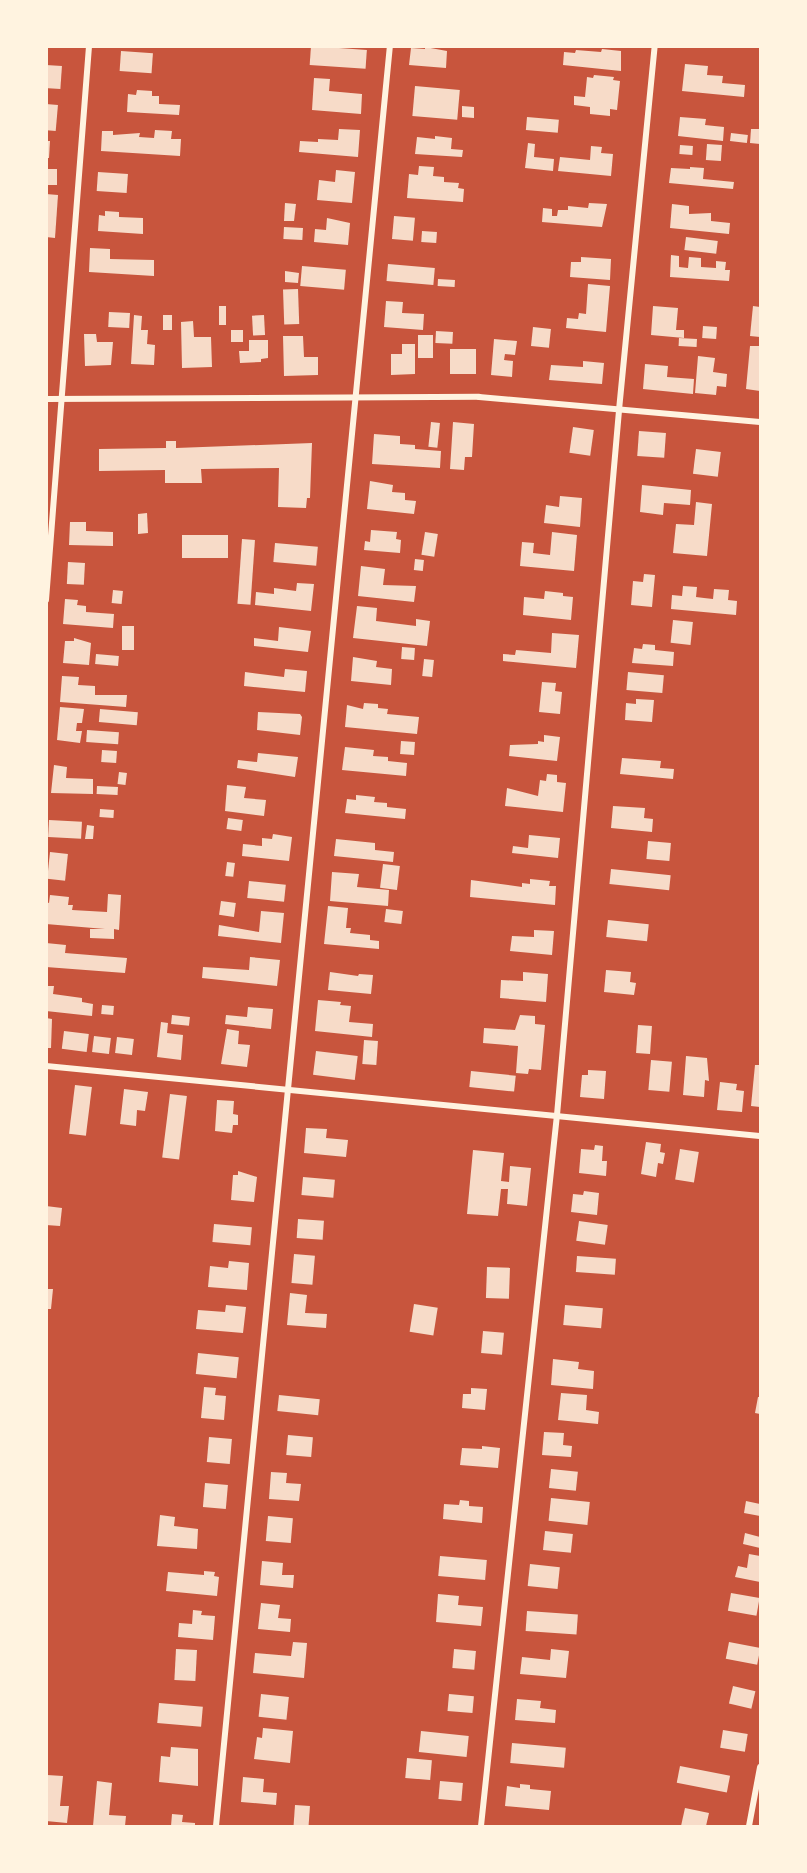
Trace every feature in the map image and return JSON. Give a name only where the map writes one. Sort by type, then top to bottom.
[{"type":"street","points":[[46,600],[89,46]]},
{"type":"street","points":[[216,1827],[358,396],[390,46]]},
{"type":"street","points":[[481,1827],[557,1115],[619,410],[655,46]]},
{"type":"street","points":[[46,399],[479,397],[760,422]]},
{"type":"street","points":[[46,1066],[760,1136]]},
{"type":"street","points":[[749,1827],[760,1767]]},
{"type":"building","points":[[311,46],[367,50],[366,69],[310,65]]},
{"type":"building","points":[[425,47],[447,51],[446,68],[409,65],[411,48],[425,49]]},
{"type":"building","points":[[602,49],[621,51],[621,71],[563,65],[564,52],[575,53],[576,50],[601,52]]},
{"type":"building","points":[[121,51],[153,53],[152,73],[120,71]]},
{"type":"building","points":[[685,64],[708,66],[707,75],[723,76],[722,83],[745,85],[744,97],[682,91]]},
{"type":"building","points":[[46,65],[62,66],[60,89],[46,88]]},
{"type":"building","points":[[594,75],[614,77],[613,80],[620,81],[617,110],[610,109],[610,116],[590,114],[590,107],[574,105],[574,96],[585,97],[587,77],[593,78]]},
{"type":"building","points":[[314,78],[330,79],[329,91],[362,94],[361,114],[312,110]]},
{"type":"building","points":[[415,86],[460,90],[457,120],[412,116]]},
{"type":"building","points":[[137,90],[152,91],[152,96],[159,96],[159,104],[180,105],[179,115],[127,112],[128,94],[136,95]]},
{"type":"building","points":[[46,104],[58,105],[56,131],[46,130]]},
{"type":"building","points":[[462,106],[474,107],[474,118],[462,117]]},
{"type":"building","points":[[527,117],[559,120],[558,133],[526,130]]},
{"type":"building","points":[[680,117],[706,119],[705,125],[724,127],[723,141],[678,136]]},
{"type":"building","points":[[339,129],[360,130],[358,157],[299,152],[300,141],[338,140]]},
{"type":"building","points":[[751,129],[760,129],[760,144],[750,143]]},
{"type":"building","points":[[155,130],[172,131],[171,139],[181,139],[180,156],[101,151],[102,131],[113,131],[113,135],[140,133],[139,137],[154,138]]},
{"type":"building","points":[[731,133],[748,135],[747,143],[730,141]]},
{"type":"building","points":[[435,136],[452,138],[451,149],[463,150],[462,157],[415,154],[417,137],[435,139]]},
{"type":"building","points":[[46,141],[50,141],[49,158],[46,158]]},
{"type":"building","points":[[528,143],[535,144],[534,157],[554,159],[553,171],[525,168]]},
{"type":"building","points":[[707,144],[722,145],[721,161],[706,160]]},
{"type":"building","points":[[680,145],[693,146],[692,155],[679,154]]},
{"type":"building","points":[[591,146],[602,147],[601,153],[613,154],[611,176],[558,171],[560,157],[590,160]]},
{"type":"building","points":[[419,166],[434,167],[433,176],[444,177],[444,182],[459,183],[458,188],[464,189],[463,202],[407,198],[409,174],[418,175]]},
{"type":"building","points":[[690,167],[704,168],[703,179],[734,182],[733,189],[669,183],[671,168],[690,169]]},
{"type":"building","points":[[46,169],[57,169],[57,185],[46,185]]},
{"type":"building","points":[[336,170],[355,172],[352,203],[317,200],[319,180],[335,182]]},
{"type":"building","points":[[98,172],[128,174],[127,193],[97,191]]},
{"type":"building","points":[[46,194],[58,195],[55,238],[46,237]]},
{"type":"building","points":[[285,203],[296,204],[294,221],[284,221]]},
{"type":"building","points":[[589,203],[607,204],[602,227],[542,222],[543,208],[552,209],[552,216],[557,216],[558,210],[568,210],[568,206],[588,208]]},
{"type":"building","points":[[672,204],[689,206],[689,214],[711,213],[711,221],[730,223],[729,234],[670,228]]},
{"type":"building","points":[[105,211],[119,212],[119,217],[143,218],[143,234],[98,231],[99,215],[105,216]]},
{"type":"building","points":[[394,216],[415,218],[413,241],[392,239]]},
{"type":"building","points":[[327,218],[350,223],[348,245],[314,242],[315,229],[326,230]]},
{"type":"building","points":[[284,227],[303,228],[302,240],[283,239]]},
{"type":"building","points":[[422,231],[437,232],[436,243],[421,242]]},
{"type":"building","points":[[686,237],[718,241],[716,254],[684,250]]},
{"type":"building","points":[[90,248],[110,249],[110,259],[154,260],[154,276],[89,272]]},
{"type":"building","points":[[671,255],[679,256],[679,267],[688,268],[689,257],[701,258],[701,267],[716,268],[716,261],[726,262],[725,270],[730,270],[729,281],[670,277]]},
{"type":"building","points":[[581,257],[611,259],[610,280],[570,277],[571,262],[581,262]]},
{"type":"building","points":[[388,264],[435,268],[433,285],[387,281]]},
{"type":"building","points":[[302,266],[346,270],[344,290],[300,286]]},
{"type":"building","points":[[285,271],[299,273],[298,283],[285,282]]},
{"type":"building","points":[[438,279],[455,280],[455,287],[438,286]]},
{"type":"building","points":[[588,284],[610,286],[606,332],[566,328],[567,318],[578,319],[579,313],[586,314]]},
{"type":"building","points":[[298,289],[299,324],[284,325],[283,290]]},
{"type":"building","points":[[386,301],[403,302],[402,313],[424,314],[423,330],[384,327]]},
{"type":"building","points":[[219,306],[226,306],[226,325],[219,325]]},
{"type":"building","points":[[653,306],[678,308],[676,330],[684,330],[684,338],[651,335]]},
{"type":"building","points":[[753,306],[760,307],[760,337],[750,336]]},
{"type":"building","points":[[109,312],[130,313],[129,328],[108,327]]},
{"type":"building","points":[[134,315],[142,316],[141,330],[148,330],[147,344],[155,345],[154,365],[131,364]]},
{"type":"building","points":[[163,315],[172,315],[172,330],[163,330]]},
{"type":"building","points":[[264,315],[265,335],[253,336],[252,316]]},
{"type":"building","points":[[193,321],[194,337],[211,337],[212,367],[182,368],[181,322]]},
{"type":"building","points":[[703,326],[717,327],[716,339],[702,338]]},
{"type":"building","points":[[533,327],[551,329],[549,348],[531,346]]},
{"type":"building","points":[[231,330],[243,330],[243,342],[231,342]]},
{"type":"building","points":[[436,331],[453,332],[452,344],[435,343]]},
{"type":"building","points":[[84,334],[96,334],[97,342],[113,342],[111,365],[85,366]]},
{"type":"building","points":[[418,335],[433,335],[433,358],[418,358]]},
{"type":"building","points":[[283,336],[303,336],[304,357],[318,357],[318,375],[284,376]]},
{"type":"building","points":[[679,338],[697,339],[697,347],[679,346]]},
{"type":"building","points":[[494,339],[517,341],[515,355],[505,354],[504,360],[513,361],[512,377],[491,375]]},
{"type":"building","points":[[249,340],[268,340],[268,358],[261,359],[261,362],[240,363],[239,351],[249,351]]},
{"type":"building","points":[[402,344],[415,344],[415,374],[391,375],[391,354],[402,354]]},
{"type":"building","points":[[750,346],[760,346],[760,391],[746,389]]},
{"type":"building","points":[[450,349],[476,349],[476,374],[450,374]]},
{"type":"building","points":[[698,356],[715,358],[713,372],[727,374],[726,387],[717,386],[716,395],[695,393]]},
{"type":"building","points":[[583,361],[604,363],[602,384],[549,380],[551,365],[583,367]]},
{"type":"building","points":[[645,364],[668,366],[667,377],[694,379],[693,394],[643,389]]},
{"type":"building","points":[[431,422],[440,423],[437,448],[428,447]]},
{"type":"building","points":[[453,422],[474,424],[472,457],[465,457],[464,470],[450,469]]},
{"type":"building","points":[[573,427],[594,430],[590,456],[569,453]]},
{"type":"building","points":[[639,431],[666,433],[664,458],[637,456]]},
{"type":"building","points":[[374,434],[400,436],[400,444],[415,445],[415,449],[441,451],[440,468],[372,464]]},
{"type":"building","points":[[166,441],[176,441],[176,448],[312,443],[310,498],[307,498],[306,508],[278,507],[279,468],[201,469],[202,483],[165,483],[165,470],[99,471],[99,449],[166,448]]},
{"type":"building","points":[[696,449],[721,452],[718,477],[693,474]]},
{"type":"building","points":[[370,481],[393,485],[392,492],[405,493],[405,500],[416,501],[414,514],[367,509]]},
{"type":"building","points":[[642,485],[691,490],[690,505],[664,503],[663,515],[640,512]]},
{"type":"building","points":[[560,496],[582,498],[580,527],[544,523],[546,505],[559,507]]},
{"type":"building","points":[[696,502],[712,504],[707,556],[673,553],[676,524],[694,525]]},
{"type":"building","points":[[147,513],[148,533],[138,534],[138,514]]},
{"type":"building","points":[[70,522],[86,522],[86,531],[113,532],[113,546],[69,545]]},
{"type":"building","points":[[371,530],[397,532],[396,539],[401,540],[400,553],[364,550],[365,541],[370,542]]},
{"type":"building","points":[[425,532],[438,534],[434,557],[421,555]]},
{"type":"building","points":[[552,532],[577,535],[574,571],[520,566],[522,542],[534,543],[533,553],[550,555]]},
{"type":"building","points":[[182,535],[228,535],[228,558],[182,558]]},
{"type":"building","points":[[242,539],[255,540],[250,605],[237,604]]},
{"type":"building","points":[[275,543],[318,547],[316,566],[273,562]]},
{"type":"building","points":[[415,559],[424,560],[423,571],[414,570]]},
{"type":"building","points":[[68,562],[85,563],[84,585],[67,584]]},
{"type":"building","points":[[361,566],[385,569],[383,585],[416,586],[414,602],[358,596]]},
{"type":"building","points":[[644,574],[655,575],[652,607],[631,605],[633,581],[643,582]]},
{"type":"building","points":[[297,583],[314,584],[311,611],[255,605],[256,592],[274,594],[274,588],[296,591]]},
{"type":"building","points":[[683,586],[697,587],[696,597],[713,599],[714,589],[729,590],[728,600],[737,601],[736,615],[671,609],[672,595],[682,596]]},
{"type":"building","points":[[113,590],[123,591],[122,604],[112,603]]},
{"type":"building","points":[[545,591],[563,593],[563,596],[573,597],[571,620],[523,615],[524,597],[544,599]]},
{"type":"building","points":[[65,599],[78,600],[77,605],[86,606],[86,612],[114,614],[113,628],[63,624]]},
{"type":"building","points":[[357,606],[377,608],[376,621],[416,626],[416,619],[430,621],[427,646],[353,638]]},
{"type":"building","points":[[673,620],[693,622],[690,645],[671,643]]},
{"type":"building","points":[[122,626],[134,626],[134,650],[122,650]]},
{"type":"building","points":[[279,627],[311,631],[308,652],[254,646],[254,638],[278,641]]},
{"type":"building","points":[[552,633],[579,635],[576,668],[503,661],[503,654],[515,655],[516,650],[551,653]]},
{"type":"building","points":[[74,638],[91,643],[89,665],[63,663],[65,641],[74,641]]},
{"type":"building","points":[[643,644],[655,645],[655,650],[674,652],[673,666],[632,663],[634,648],[642,649]]},
{"type":"building","points":[[402,647],[415,648],[414,660],[401,659]]},
{"type":"building","points":[[96,654],[119,656],[118,666],[95,664]]},
{"type":"building","points":[[353,657],[377,661],[376,667],[392,669],[391,685],[351,681]]},
{"type":"building","points":[[424,659],[434,660],[432,677],[422,676]]},
{"type":"building","points":[[285,669],[307,671],[305,692],[244,686],[245,672],[284,677]]},
{"type":"building","points":[[628,672],[664,675],[662,693],[626,690]]},
{"type":"building","points":[[62,676],[79,677],[78,685],[95,686],[95,695],[127,695],[126,707],[60,702]]},
{"type":"building","points":[[542,682],[556,683],[555,691],[562,692],[560,714],[539,712]]},
{"type":"building","points":[[636,699],[654,700],[652,722],[625,720],[626,703],[636,704]]},
{"type":"building","points":[[364,703],[378,704],[378,708],[388,709],[387,714],[419,717],[417,734],[345,727],[347,705],[363,709]]},
{"type":"building","points":[[60,707],[84,709],[82,723],[77,723],[76,731],[82,731],[80,743],[57,740]]},
{"type":"building","points":[[100,709],[138,712],[137,725],[99,722]]},
{"type":"building","points":[[258,712],[300,714],[302,717],[300,735],[257,730]]},
{"type":"building","points":[[87,730],[119,732],[118,744],[86,742]]},
{"type":"building","points":[[544,735],[560,737],[557,761],[509,756],[510,745],[538,744],[538,741],[544,742]]},
{"type":"building","points":[[401,741],[415,742],[414,755],[400,754]]},
{"type":"building","points":[[345,747],[374,750],[373,756],[388,757],[388,761],[407,763],[406,776],[342,770]]},
{"type":"building","points":[[102,750],[117,751],[116,763],[101,762]]},
{"type":"building","points":[[258,753],[298,757],[295,777],[237,768],[238,760],[257,762]]},
{"type":"building","points":[[622,758],[661,761],[660,768],[674,769],[673,779],[620,774]]},
{"type":"building","points":[[54,765],[67,767],[66,778],[93,779],[93,794],[51,793]]},
{"type":"building","points":[[119,772],[127,773],[125,785],[118,784]]},
{"type":"building","points":[[547,774],[557,775],[557,782],[566,783],[563,812],[505,806],[507,788],[538,796],[540,780],[546,781]]},
{"type":"building","points":[[227,785],[246,787],[244,798],[266,800],[264,816],[225,811]]},
{"type":"building","points":[[97,786],[118,787],[118,795],[97,794]]},
{"type":"building","points":[[356,795],[375,797],[374,802],[387,803],[387,807],[406,809],[405,819],[345,813],[347,799],[356,800]]},
{"type":"building","points":[[613,806],[645,808],[644,818],[653,819],[652,832],[611,828]]},
{"type":"building","points":[[100,809],[114,810],[113,818],[99,817]]},
{"type":"building","points":[[228,818],[243,820],[241,831],[226,829]]},
{"type":"building","points":[[49,820],[82,822],[81,839],[48,837]]},
{"type":"building","points":[[87,825],[94,826],[93,839],[85,839]]},
{"type":"building","points":[[273,834],[292,837],[289,861],[242,856],[243,844],[262,846],[262,838],[272,839]]},
{"type":"building","points":[[529,835],[560,838],[558,858],[512,853],[513,846],[528,848]]},
{"type":"building","points":[[336,839],[375,843],[375,850],[394,852],[393,862],[334,856]]},
{"type":"building","points":[[648,841],[671,843],[669,861],[646,859]]},
{"type":"building","points":[[50,852],[68,854],[65,881],[47,879]]},
{"type":"building","points":[[227,862],[235,863],[233,877],[225,876]]},
{"type":"building","points":[[383,864],[400,866],[397,890],[380,888]]},
{"type":"building","points":[[611,869],[671,875],[669,890],[609,884]]},
{"type":"building","points":[[332,872],[359,874],[357,887],[389,890],[388,906],[330,901]]},
{"type":"building","points":[[530,879],[550,881],[549,886],[556,886],[555,905],[470,897],[471,880],[522,887],[522,883],[530,884]]},
{"type":"building","points":[[249,881],[286,885],[284,902],[247,898]]},
{"type":"building","points":[[108,894],[121,895],[119,930],[114,929],[114,939],[90,938],[90,929],[105,929],[46,924],[46,902],[49,903],[50,895],[69,897],[68,905],[73,905],[72,910],[107,912]]},
{"type":"building","points":[[221,901],[236,903],[234,917],[219,915]]},
{"type":"building","points":[[328,906],[348,908],[346,928],[351,928],[350,933],[370,935],[370,940],[379,941],[379,949],[324,944]]},
{"type":"building","points":[[386,909],[403,911],[401,924],[384,922]]},
{"type":"building","points":[[261,911],[284,913],[281,943],[218,936],[219,925],[259,932]]},
{"type":"building","points":[[608,920],[649,924],[647,941],[606,937]]},
{"type":"building","points":[[534,930],[554,931],[552,955],[510,951],[512,936],[534,937]]},
{"type":"building","points":[[46,943],[66,945],[65,953],[127,958],[125,973],[46,967]]},
{"type":"building","points":[[250,957],[280,960],[277,986],[202,978],[203,967],[249,970]]},
{"type":"building","points":[[606,970],[631,972],[630,982],[636,983],[634,995],[604,992]]},
{"type":"building","points":[[330,972],[358,976],[359,974],[373,975],[371,994],[328,990]]},
{"type":"building","points":[[523,972],[548,974],[546,1002],[500,998],[501,980],[523,981]]},
{"type":"building","points":[[46,986],[54,986],[53,994],[82,998],[82,1002],[93,1004],[92,1016],[46,1011]]},
{"type":"building","points":[[318,1000],[341,1002],[340,1005],[351,1006],[349,1022],[373,1024],[372,1037],[315,1031]]},
{"type":"building","points":[[102,1005],[114,1006],[113,1015],[101,1014]]},
{"type":"building","points":[[248,1007],[273,1009],[271,1029],[225,1024],[226,1015],[247,1017]]},
{"type":"building","points":[[172,1015],[190,1017],[189,1026],[171,1024]]},
{"type":"building","points":[[520,1015],[535,1016],[535,1024],[545,1025],[541,1070],[529,1069],[528,1074],[516,1073],[518,1046],[483,1043],[484,1028],[515,1030]]},
{"type":"building","points":[[46,1018],[52,1019],[51,1048],[46,1048]]},
{"type":"building","points":[[161,1022],[168,1023],[167,1033],[183,1035],[181,1060],[157,1057]]},
{"type":"building","points":[[638,1025],[652,1026],[650,1054],[636,1053]]},
{"type":"building","points":[[227,1029],[239,1031],[238,1044],[250,1045],[247,1067],[221,1064]]},
{"type":"building","points":[[64,1031],[89,1034],[87,1052],[62,1049]]},
{"type":"building","points":[[94,1036],[111,1038],[109,1054],[92,1052]]},
{"type":"building","points":[[117,1037],[134,1039],[132,1055],[115,1053]]},
{"type":"building","points":[[364,1040],[378,1041],[376,1065],[362,1064]]},
{"type":"building","points":[[316,1051],[358,1056],[355,1080],[313,1075]]},
{"type":"building","points":[[686,1056],[707,1058],[709,1081],[705,1080],[704,1097],[683,1095]]},
{"type":"building","points":[[651,1060],[672,1062],[669,1092],[648,1090]]},
{"type":"building","points":[[755,1065],[760,1065],[760,1107],[751,1106]]},
{"type":"building","points":[[588,1070],[606,1071],[604,1099],[580,1097],[582,1075],[588,1075]]},
{"type":"building","points":[[471,1071],[516,1076],[514,1092],[469,1087]]},
{"type":"building","points":[[720,1082],[737,1084],[736,1090],[744,1091],[742,1112],[717,1110]]},
{"type":"building","points":[[75,1085],[92,1087],[86,1136],[69,1134]]},
{"type":"building","points":[[124,1089],[148,1092],[145,1111],[137,1110],[136,1126],[120,1124]]},
{"type":"building","points":[[170,1094],[187,1096],[179,1160],[162,1158]]},
{"type":"building","points":[[217,1100],[234,1101],[233,1114],[238,1115],[238,1125],[233,1125],[232,1133],[215,1131]]},
{"type":"building","points":[[306,1128],[327,1129],[326,1138],[348,1140],[346,1157],[304,1153]]},
{"type":"building","points":[[646,1142],[661,1144],[660,1152],[665,1153],[663,1164],[658,1163],[656,1177],[641,1174]]},
{"type":"building","points":[[595,1145],[603,1146],[602,1161],[607,1161],[606,1176],[579,1173],[581,1149],[594,1150]]},
{"type":"building","points":[[680,1149],[699,1152],[694,1183],[675,1180]]},
{"type":"building","points":[[473,1150],[504,1153],[501,1181],[509,1182],[510,1166],[531,1168],[527,1206],[507,1204],[508,1189],[501,1189],[498,1216],[467,1214]]},
{"type":"building","points":[[238,1171],[257,1177],[254,1202],[231,1200],[233,1175],[238,1175]]},
{"type":"building","points":[[303,1177],[335,1180],[333,1198],[301,1195]]},
{"type":"building","points":[[584,1191],[599,1193],[597,1215],[571,1212],[573,1194],[583,1195]]},
{"type":"building","points":[[46,1206],[62,1208],[60,1226],[46,1225]]},
{"type":"building","points":[[298,1219],[324,1221],[323,1240],[297,1238]]},
{"type":"building","points":[[579,1221],[608,1225],[605,1245],[576,1241]]},
{"type":"building","points":[[214,1224],[252,1227],[250,1245],[212,1242]]},
{"type":"building","points":[[294,1254],[315,1256],[312,1285],[291,1283]]},
{"type":"building","points":[[577,1256],[616,1259],[615,1275],[576,1272]]},
{"type":"building","points":[[229,1261],[249,1263],[247,1290],[208,1287],[210,1266],[228,1268]]},
{"type":"building","points":[[487,1267],[510,1268],[509,1299],[486,1298]]},
{"type":"building","points":[[46,1289],[53,1289],[51,1309],[46,1309]]},
{"type":"building","points":[[290,1293],[307,1295],[305,1313],[327,1314],[326,1328],[287,1325]]},
{"type":"building","points":[[414,1304],[438,1308],[433,1335],[410,1332]]},
{"type":"building","points":[[226,1305],[246,1307],[243,1333],[196,1329],[198,1310],[225,1312]]},
{"type":"building","points":[[565,1305],[603,1308],[601,1328],[563,1325]]},
{"type":"building","points":[[483,1331],[504,1333],[502,1355],[481,1353]]},
{"type":"building","points":[[198,1353],[239,1357],[237,1378],[196,1374]]},
{"type":"building","points":[[553,1359],[579,1362],[578,1369],[594,1371],[593,1389],[551,1385]]},
{"type":"building","points":[[204,1387],[216,1388],[215,1395],[226,1396],[224,1420],[201,1418]]},
{"type":"building","points":[[471,1388],[487,1389],[485,1410],[462,1408],[463,1394],[471,1394]]},
{"type":"building","points":[[561,1393],[587,1395],[586,1410],[599,1412],[598,1424],[558,1420]]},
{"type":"building","points":[[279,1395],[320,1399],[318,1415],[277,1411]]},
{"type":"building","points":[[758,1397],[760,1397],[760,1414],[755,1413]]},
{"type":"building","points":[[544,1432],[564,1433],[563,1445],[572,1446],[571,1457],[542,1455]]},
{"type":"building","points":[[288,1435],[313,1437],[311,1457],[286,1455]]},
{"type":"building","points":[[209,1437],[232,1439],[230,1464],[207,1462]]},
{"type":"building","points":[[482,1446],[500,1448],[498,1468],[460,1465],[462,1448],[482,1449]]},
{"type":"building","points":[[551,1469],[578,1472],[576,1491],[549,1488]]},
{"type":"building","points":[[271,1472],[287,1473],[286,1483],[301,1484],[299,1501],[269,1499]]},
{"type":"building","points":[[205,1483],[228,1485],[226,1509],[203,1507]]},
{"type":"building","points":[[551,1498],[590,1502],[587,1525],[549,1521]]},
{"type":"building","points":[[460,1500],[469,1501],[469,1506],[483,1507],[482,1523],[443,1519],[444,1504],[459,1505]]},
{"type":"building","points":[[746,1501],[760,1504],[760,1516],[744,1513]]},
{"type":"building","points":[[160,1515],[175,1517],[174,1526],[198,1529],[197,1549],[157,1546]]},
{"type":"building","points":[[268,1516],[293,1518],[291,1543],[266,1541]]},
{"type":"building","points":[[545,1531],[573,1534],[571,1553],[543,1550]]},
{"type":"building","points":[[745,1533],[760,1537],[760,1548],[743,1544]]},
{"type":"building","points":[[749,1554],[760,1556],[760,1582],[735,1577],[738,1566],[747,1568]]},
{"type":"building","points":[[440,1556],[487,1560],[485,1580],[438,1576]]},
{"type":"building","points":[[262,1561],[283,1563],[282,1575],[294,1575],[293,1588],[260,1585]]},
{"type":"building","points":[[530,1564],[560,1567],[558,1589],[528,1586]]},
{"type":"building","points":[[204,1571],[215,1572],[214,1576],[219,1577],[217,1596],[166,1591],[168,1572],[204,1575]]},
{"type":"building","points":[[731,1593],[760,1598],[756,1616],[728,1611]]},
{"type":"building","points":[[438,1594],[459,1596],[458,1605],[483,1607],[481,1626],[436,1622]]},
{"type":"building","points":[[261,1603],[280,1605],[278,1618],[291,1619],[290,1632],[258,1629]]},
{"type":"building","points":[[193,1610],[202,1611],[201,1615],[215,1616],[213,1640],[178,1637],[179,1623],[192,1624]]},
{"type":"building","points":[[527,1611],[578,1615],[576,1635],[526,1631]]},
{"type":"building","points":[[293,1642],[307,1643],[304,1678],[253,1673],[255,1653],[291,1656]]},
{"type":"building","points":[[729,1642],[760,1648],[757,1665],[726,1659]]},
{"type":"building","points":[[176,1649],[197,1650],[195,1681],[174,1680]]},
{"type":"building","points":[[454,1649],[476,1651],[474,1670],[452,1668]]},
{"type":"building","points":[[551,1649],[569,1651],[566,1678],[520,1674],[522,1657],[550,1660]]},
{"type":"building","points":[[733,1686],[755,1691],[751,1709],[729,1704]]},
{"type":"building","points":[[261,1694],[289,1697],[286,1720],[259,1717]]},
{"type":"building","points":[[449,1694],[474,1696],[472,1713],[448,1711]]},
{"type":"building","points":[[517,1699],[541,1701],[540,1708],[556,1710],[555,1723],[515,1720]]},
{"type":"building","points":[[159,1703],[203,1707],[201,1727],[157,1723]]},
{"type":"building","points":[[263,1728],[293,1731],[290,1763],[254,1759],[257,1737],[262,1738]]},
{"type":"building","points":[[723,1730],[748,1734],[745,1752],[720,1748]]},
{"type":"building","points":[[421,1731],[469,1736],[467,1757],[419,1752]]},
{"type":"building","points":[[512,1743],[566,1748],[564,1768],[510,1763]]},
{"type":"building","points":[[171,1747],[198,1749],[198,1786],[159,1782],[161,1756],[170,1757]]},
{"type":"building","points":[[407,1758],[432,1760],[430,1780],[405,1778]]},
{"type":"building","points":[[680,1766],[730,1776],[727,1792],[677,1783]]},
{"type":"building","points":[[47,1775],[63,1776],[60,1806],[69,1806],[67,1823],[46,1821]]},
{"type":"building","points":[[243,1777],[264,1779],[263,1792],[277,1793],[276,1805],[241,1802]]},
{"type":"building","points":[[97,1781],[112,1783],[109,1815],[126,1816],[125,1826],[93,1826]]},
{"type":"building","points":[[440,1781],[463,1783],[461,1801],[438,1799]]},
{"type":"building","points":[[520,1784],[530,1785],[530,1789],[551,1791],[549,1810],[505,1806],[507,1786],[520,1788]]},
{"type":"building","points":[[295,1805],[310,1806],[309,1826],[294,1826]]},
{"type":"building","points":[[685,1808],[709,1813],[706,1826],[681,1826]]},
{"type":"building","points":[[172,1814],[183,1815],[182,1822],[195,1823],[195,1826],[171,1826]]}]
